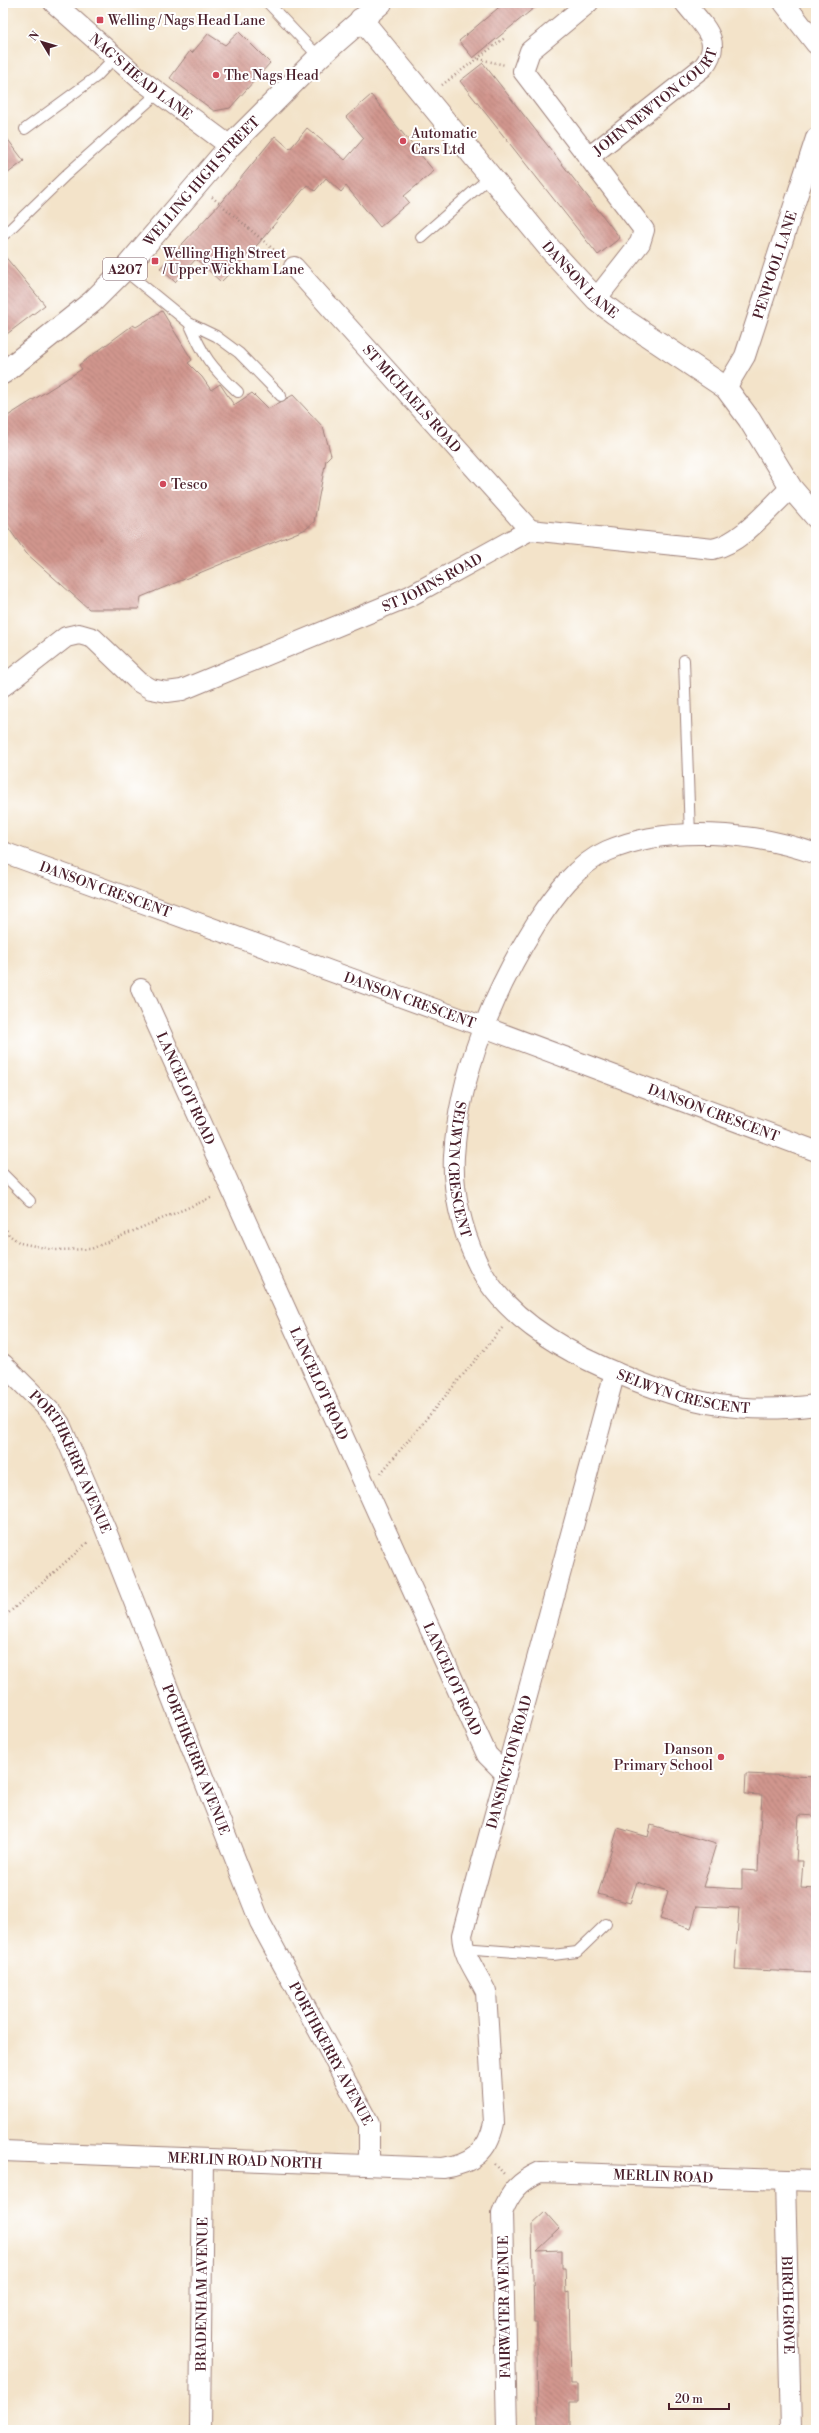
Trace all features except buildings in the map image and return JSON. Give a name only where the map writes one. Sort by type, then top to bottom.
[{"type":"street","name":"NAG'S HEAD LANE","points":[[54,3],[158,93],[230,146]]},
{"type":"street","name":"WELLING HIGH STREET","points":[[3,373],[66,326],[124,270],[230,146],[319,57],[381,3]]},
{"type":"street","points":[[524,69],[530,51],[588,3]]},
{"type":"street","name":"JOHN NEWTON COURT","points":[[589,157],[703,67],[711,57],[712,40],[685,3]]},
{"type":"street","points":[[784,3],[816,44]]},
{"type":"street","name":"DANSON LANE","points":[[361,20],[550,249],[596,299],[614,313],[726,388],[749,419],[791,488],[816,517]]},
{"type":"street","name":"JOHN NEWTON COURT","points":[[524,69],[529,81],[644,230],[640,243],[596,299]]},
{"type":"street","name":"PENPOOL LANE","points":[[726,388],[744,356],[816,138]]},
{"type":"street","name":"ST MICHAELS ROAD","points":[[294,267],[530,530]]},
{"type":"street","points":[[530,530],[713,549],[725,546],[736,539],[791,488]]},
{"type":"street","name":"ST JOHNS ROAD","points":[[3,686],[66,637],[79,634],[93,638],[139,682],[151,688],[167,692],[182,690],[410,596],[530,530]]},
{"type":"street","name":"SELWYN CRESCENT","points":[[816,854],[758,838],[720,834],[690,835],[646,839],[606,851],[585,864],[570,878],[549,904],[523,944],[499,989],[484,1027],[470,1071],[458,1119],[454,1159],[458,1198],[476,1262],[494,1288],[516,1312],[542,1334],[575,1354],[615,1372],[658,1390],[696,1402],[734,1407],[779,1408],[816,1405]]},
{"type":"street","name":"DANSON CRESCENT","points":[[3,852],[484,1027],[816,1151]]},
{"type":"street","name":"LANCELOT ROAD","points":[[141,989],[487,1755],[506,1774]]},
{"type":"street","name":"PORTHKERRY AVENUE","points":[[3,1364],[52,1413],[60,1424],[105,1528],[260,1922],[368,2124],[369,2164]]},
{"type":"street","name":"DANSINGTON ROAD","points":[[462,1948],[464,1922],[506,1774],[615,1372]]},
{"type":"street","points":[[462,1948],[486,1992],[494,2123],[491,2138],[482,2150]]},
{"type":"street","name":"MERLIN ROAD NORTH","points":[[3,2151],[443,2168],[458,2166],[482,2150]]},
{"type":"street","name":"BRADENHAM AVENUE","points":[[200,2430],[203,2159]]},
{"type":"street","name":"MERLIN ROAD","points":[[516,2187],[526,2178],[540,2172],[816,2181]]},
{"type":"street","name":"BIRCH GROVE","points":[[785,2180],[791,2430]]},
{"type":"street","name":"FAIRWATER AVENUE","points":[[507,2430],[502,2213],[507,2198],[516,2187]]},
{"type":"lane","points":[[268,3],[319,57]]},
{"type":"lane","points":[[25,129],[96,77],[115,57]]},
{"type":"lane","points":[[5,234],[66,175],[158,93]]},
{"type":"lane","points":[[421,237],[491,176]]},
{"type":"lane","points":[[124,270],[189,322],[216,336],[239,353],[281,396]]},
{"type":"lane","points":[[189,322],[202,353],[212,368],[238,392]]},
{"type":"lane","points":[[684,660],[690,835]]},
{"type":"lane","points":[[3,1174],[30,1201]]},
{"type":"lane","points":[[462,1948],[554,1955],[577,1952],[606,1924]]},
{"type":"path","points":[[426,98],[506,37]]},
{"type":"path","points":[[478,59],[524,69]]},
{"type":"path","points":[[197,184],[294,267]]},
{"type":"path","points":[[3,1223],[9,1235],[20,1243],[55,1250],[91,1249],[219,1194]]},
{"type":"path","points":[[380,1474],[516,1312]]},
{"type":"path","points":[[3,1618],[105,1528]]},
{"type":"path","points":[[482,2150],[516,2187]]},
{"type":"place","name":"Welling / Nags Head Lane","points":[[100,20]]},
{"type":"place","name":"The Nags Head","points":[[216,75]]},
{"type":"place","name":"Automatic Cars Ltd","points":[[403,141]]},
{"type":"place","name":"Welling High Street / Upper Wickham Lane","points":[[155,261]]},
{"type":"place","name":"Tesco","points":[[163,484]]},
{"type":"place","name":"Danson Primary School","points":[[721,1757]]}]
